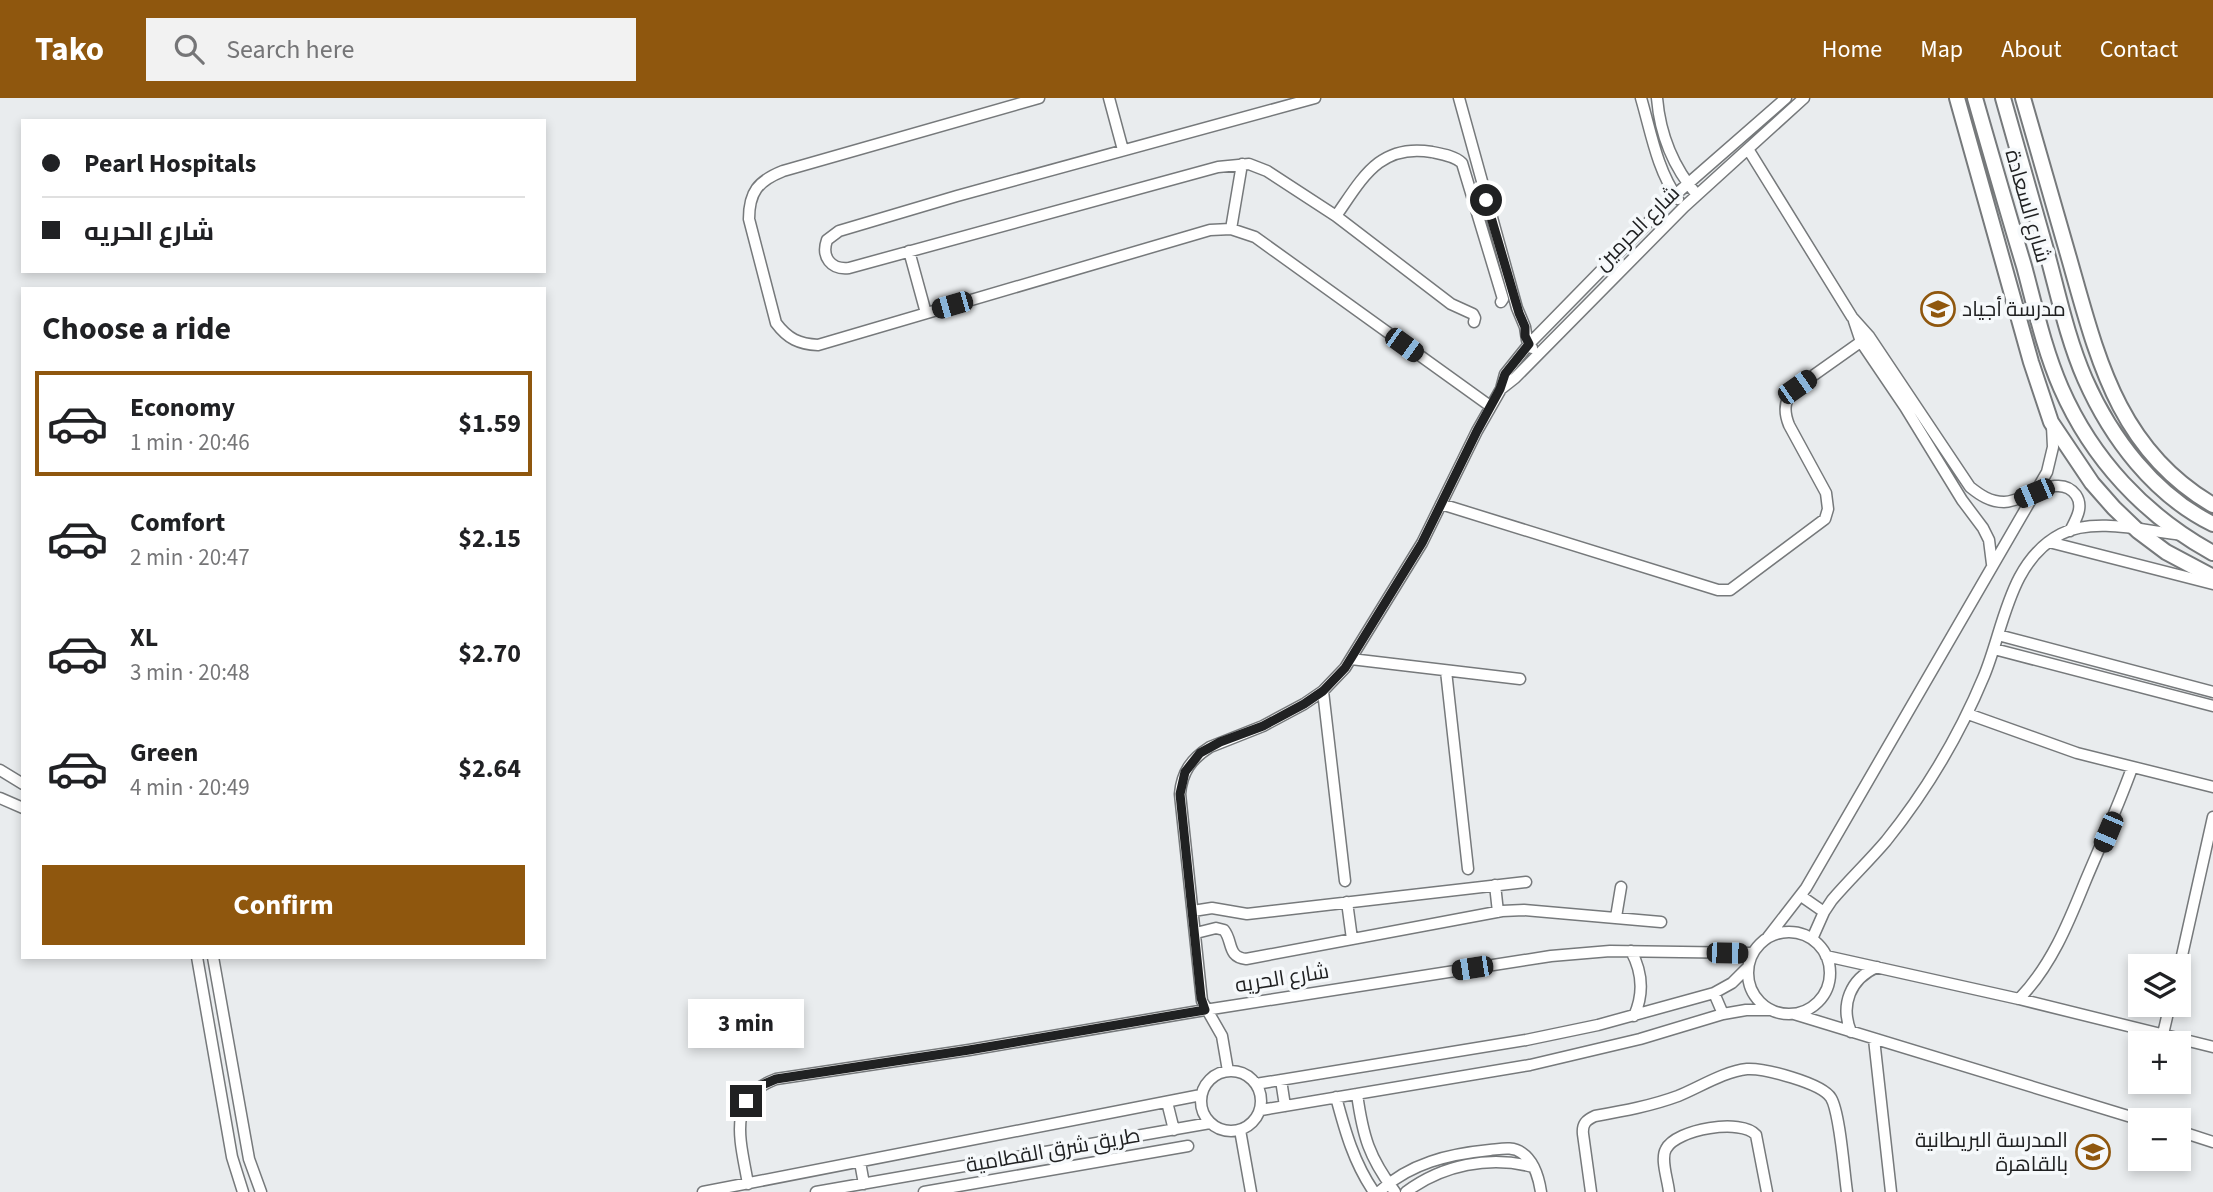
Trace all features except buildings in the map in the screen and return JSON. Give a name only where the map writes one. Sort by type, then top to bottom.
[{"type":"street","points":[[1039,98],[783,171],[769,177],[757,188],[749,202],[749,219],[776,323],[783,333],[794,341],[818,345],[1210,230],[1231,229],[1255,237],[1490,407]]},
{"type":"street","points":[[1109,98],[1123,150]]},
{"type":"street","points":[[1315,98],[839,231],[832,234],[824,247],[828,261],[841,268],[1218,167],[1242,164],[1267,171],[1336,216],[1451,304],[1473,314],[1474,322]]},
{"type":"street","points":[[1459,98],[1486,200],[1525,327],[1525,336],[1538,353]]},
{"type":"street","points":[[1644,98],[1659,162],[1684,207]]},
{"type":"street","points":[[1657,98],[1671,157],[1697,195]]},
{"type":"street","name":"شارع الحرمين","points":[[1228,1071],[1222,1037],[1202,1001],[1180,794],[1185,772],[1200,753],[1210,747],[1263,726],[1323,691],[1351,659],[1422,543],[1500,389],[1505,374],[1529,344],[1675,195],[1786,98]]},
{"type":"street","name":"شارع الحرمين","points":[[1500,389],[1515,378],[1684,207],[1804,98]]},
{"type":"street","points":[[1769,1010],[1759,1003],[1748,980],[1747,968],[1752,953],[1801,896],[2047,472],[2051,460],[2054,434],[2052,422],[2025,339],[1957,98]]},
{"type":"street","points":[[1961,113],[1969,98]]},
{"type":"street","name":"شارع السعادة","points":[[1975,98],[2039,321],[2061,387],[2075,416],[2111,470],[2133,494],[2183,535],[2213,553]]},
{"type":"street","name":"شارع السعادة","points":[[2003,98],[2069,332],[2084,377],[2097,405],[2130,454],[2172,497],[2195,515],[2213,524]]},
{"type":"street","points":[[2023,98],[2102,370],[2127,421],[2144,444],[2183,484],[2213,505]]},
{"type":"street","points":[[1748,149],[1962,500],[1983,528],[1992,551],[1992,565]]},
{"type":"street","points":[[1336,216],[1368,170],[1389,156],[1413,150],[1437,153],[1459,160],[1503,299],[1501,302]]},
{"type":"street","points":[[1231,229],[1242,164]]},
{"type":"street","points":[[1474,203],[1486,200]]},
{"type":"street","points":[[1479,220],[1491,216]]},
{"type":"street","points":[[909,251],[926,313]]},
{"type":"street","points":[[2069,332],[2084,312]]},
{"type":"street","points":[[2025,339],[2039,321]]},
{"type":"street","points":[[1525,327],[1540,334],[1548,342]]},
{"type":"street","points":[[1865,339],[1970,486],[1980,495],[2004,502],[2017,501],[2053,486],[2059,485],[2071,490],[2079,501],[2080,508],[2070,531]]},
{"type":"street","points":[[1441,504],[1718,590],[1730,590],[1825,519],[1828,509],[1826,493],[1789,425],[1785,404],[1797,387],[1865,339]]},
{"type":"street","points":[[2052,422],[2092,483],[2114,508],[2166,552],[2213,577]]},
{"type":"street","points":[[1812,939],[1832,900],[1885,842],[1911,809],[1945,757],[1985,674],[2018,580],[2031,560],[2049,542],[2070,531],[2097,525],[2183,535]]},
{"type":"street","points":[[2049,542],[2213,584]]},
{"type":"street","points":[[1998,635],[2213,692]]},
{"type":"street","points":[[1994,649],[2213,706]]},
{"type":"street","points":[[1351,659],[1520,679]]},
{"type":"street","points":[[1446,670],[1468,869]]},
{"type":"street","points":[[1323,691],[1345,881]]},
{"type":"street","points":[[1968,714],[2077,753],[2213,788]]},
{"type":"street","points":[[2019,999],[2038,976],[2059,942],[2108,832],[2132,768]]},
{"type":"street","points":[[0,770],[21,784]]},
{"type":"street","points":[[0,798],[21,807]]},
{"type":"street","points":[[2183,954],[2208,861],[2213,817]]},
{"type":"street","points":[[1193,911],[1212,908],[1247,914],[1526,882]]},
{"type":"street","points":[[1495,885],[1498,912]]},
{"type":"street","points":[[1616,917],[1621,887]]},
{"type":"street","points":[[1801,896],[1824,912]]},
{"type":"street","points":[[1347,902],[1352,939]]},
{"type":"street","points":[[1196,933],[1223,929],[1228,935],[1231,951],[1242,959],[1498,912],[1524,911],[1661,922]]},
{"type":"street","points":[[1261,1110],[1567,1057],[1723,1014],[1769,1010],[1786,1015],[1807,1010],[1825,993],[1830,968],[1826,956],[1812,939],[1802,934],[1790,932],[1768,937]]},
{"type":"street","points":[[1631,951],[1641,987],[1634,1016]]},
{"type":"street","name":"شارع الحريه","points":[[748,1184],[739,1129],[741,1114],[751,1095],[769,1082],[1551,956],[1631,951],[1752,953]]},
{"type":"street","points":[[1826,956],[2151,1031]]},
{"type":"street","points":[[197,959],[232,1157],[243,1192]]},
{"type":"street","points":[[213,959],[249,1159],[261,1192]]},
{"type":"street","points":[[1852,1032],[1846,1017],[1849,993],[1863,975],[1877,967]]},
{"type":"street","points":[[1256,1084],[1526,1040],[1634,1016],[1714,993],[1732,983],[1747,968]]},
{"type":"street","points":[[1714,993],[1723,1014]]},
{"type":"street","points":[[1794,1014],[2128,1116]]},
{"type":"street","points":[[1874,1039],[1891,1192]]},
{"type":"street","points":[[2191,1041],[2213,1047]]},
{"type":"street","points":[[1591,1192],[1583,1134],[1583,1126],[1587,1120],[1662,1101],[1747,1069],[1762,1070],[1822,1088],[1830,1095],[1836,1112],[1847,1192]]},
{"type":"street","points":[[1228,1071],[1244,1074],[1256,1084],[1262,1101],[1261,1110],[1253,1123],[1240,1130],[1224,1131],[1210,1124],[1202,1110],[1201,1095],[1211,1079],[1228,1071]]},
{"type":"street","points":[[1282,1080],[1286,1106]]},
{"type":"street","points":[[1357,1094],[1366,1143],[1374,1163],[1395,1192]]},
{"type":"street","points":[[702,1192],[1201,1095]]},
{"type":"street","points":[[1336,1097],[1351,1149],[1366,1181],[1376,1192],[1402,1174],[1432,1160],[1464,1153],[1512,1149],[1526,1156],[1533,1167],[1541,1192]]},
{"type":"street","points":[[1167,1101],[1174,1130]]},
{"type":"street","points":[[816,1192],[1210,1124]]},
{"type":"street","points":[[1670,1192],[1664,1154],[1669,1144],[1696,1132],[1733,1127],[1750,1129],[1756,1135],[1768,1192]]},
{"type":"street","points":[[1240,1130],[1251,1192]]},
{"type":"street","points":[[2191,1136],[2213,1142]]},
{"type":"street","name":"طريق شرق القطامية","points":[[924,1192],[1188,1146]]},
{"type":"street","points":[[1464,1153],[1466,1165]]},
{"type":"street","points":[[1406,1192],[1437,1174],[1466,1165],[1495,1161],[1533,1167]]},
{"type":"street","points":[[860,1162],[864,1184]]},
{"type":"place","name":"مدرسة أجياد","points":[[1938,309]]},
{"type":"place","name":"المدرسة البريطانية بالقاهرة","points":[[2093,1152]]},
{"type":"route","points":[[746,1101],[762,1085],[776,1079],[1205,1010],[1201,998],[1180,794],[1185,772],[1200,753],[1210,747],[1263,726],[1304,704],[1323,691],[1345,668],[1422,543],[1500,389],[1505,374],[1529,344],[1486,200]]}]
